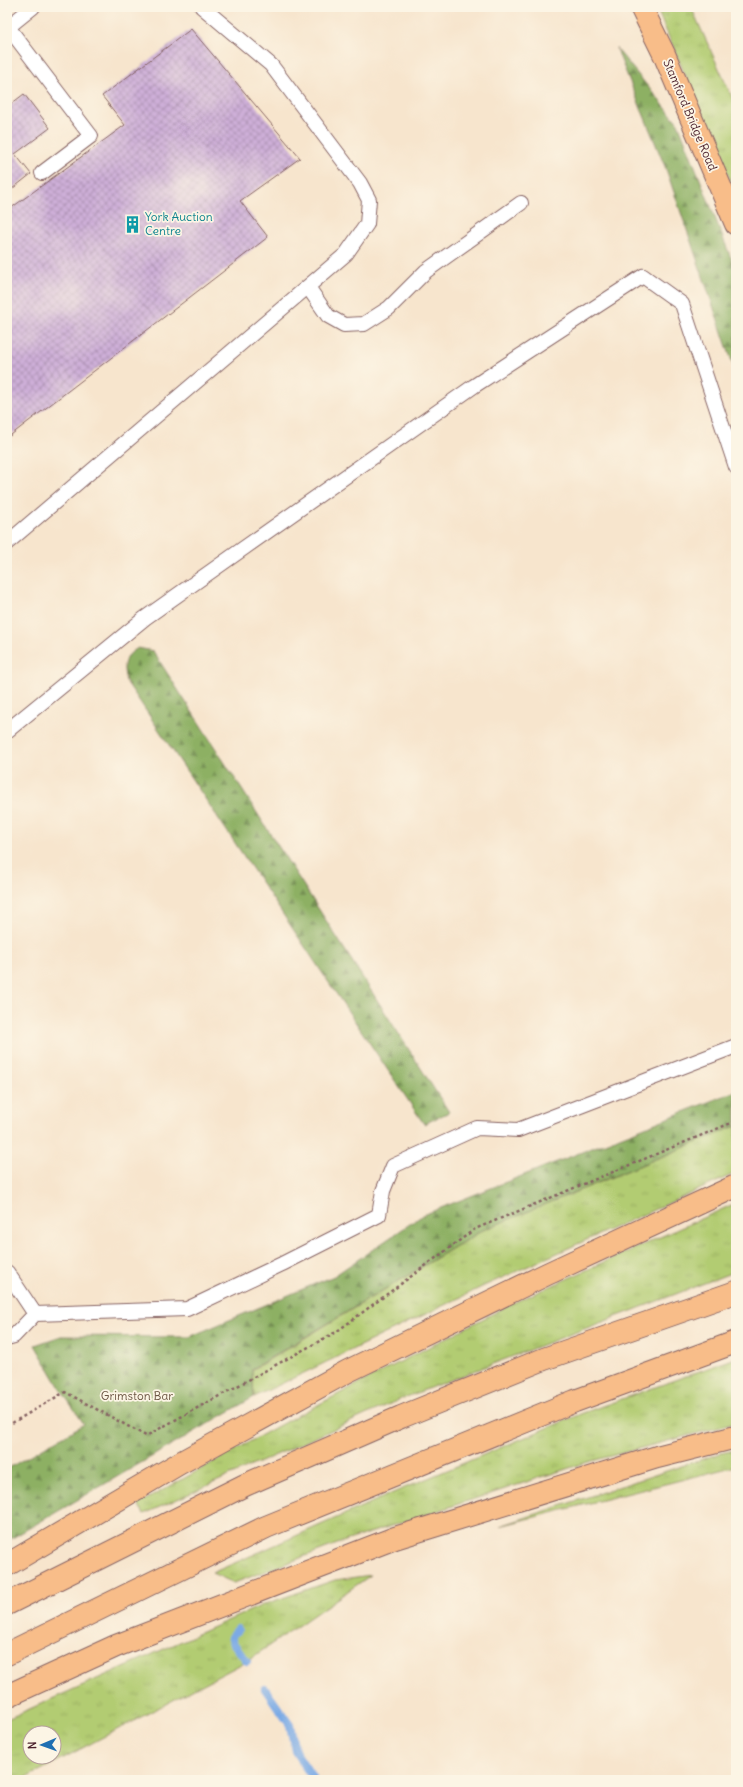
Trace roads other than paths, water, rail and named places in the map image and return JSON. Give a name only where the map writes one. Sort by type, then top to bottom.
[{"type":"highway","name":"Stamford Bridge Road","points":[[641,7],[664,54],[736,224]]},
{"type":"highway","points":[[7,1564],[180,1463],[348,1371],[547,1274],[736,1186]]},
{"type":"highway","points":[[7,1604],[246,1485],[401,1417],[544,1359],[736,1292]]},
{"type":"highway","points":[[7,1654],[266,1527],[575,1400],[736,1342]]},
{"type":"highway","points":[[7,1696],[116,1646],[395,1538],[657,1457],[736,1437]]},
{"type":"lane","points":[[33,7],[7,28],[92,136],[42,173]]},
{"type":"lane","points":[[7,543],[346,254],[367,224],[369,200],[360,183],[271,65],[202,7]]},
{"type":"lane","points":[[308,287],[328,316],[344,324],[364,324],[389,308],[426,271],[521,203]]},
{"type":"lane","points":[[7,731],[145,618],[474,386],[643,276],[682,304],[736,467]]},
{"type":"lane","points":[[7,1338],[14,1336],[35,1314],[187,1309],[282,1264],[379,1215],[383,1191],[393,1166],[477,1128],[518,1130],[736,1046]]},
{"type":"lane","points":[[7,1272],[35,1314]]},
{"type":"waterway","points":[[238,1629],[231,1637],[234,1644],[247,1661]]},
{"type":"waterway","points":[[265,1689],[290,1725],[295,1751],[314,1780]]},
{"type":"place","name":"York Auction Centre","points":[[132,224]]},
{"type":"park label","name":"Grimston Bar","points":[[137,1396]]}]
